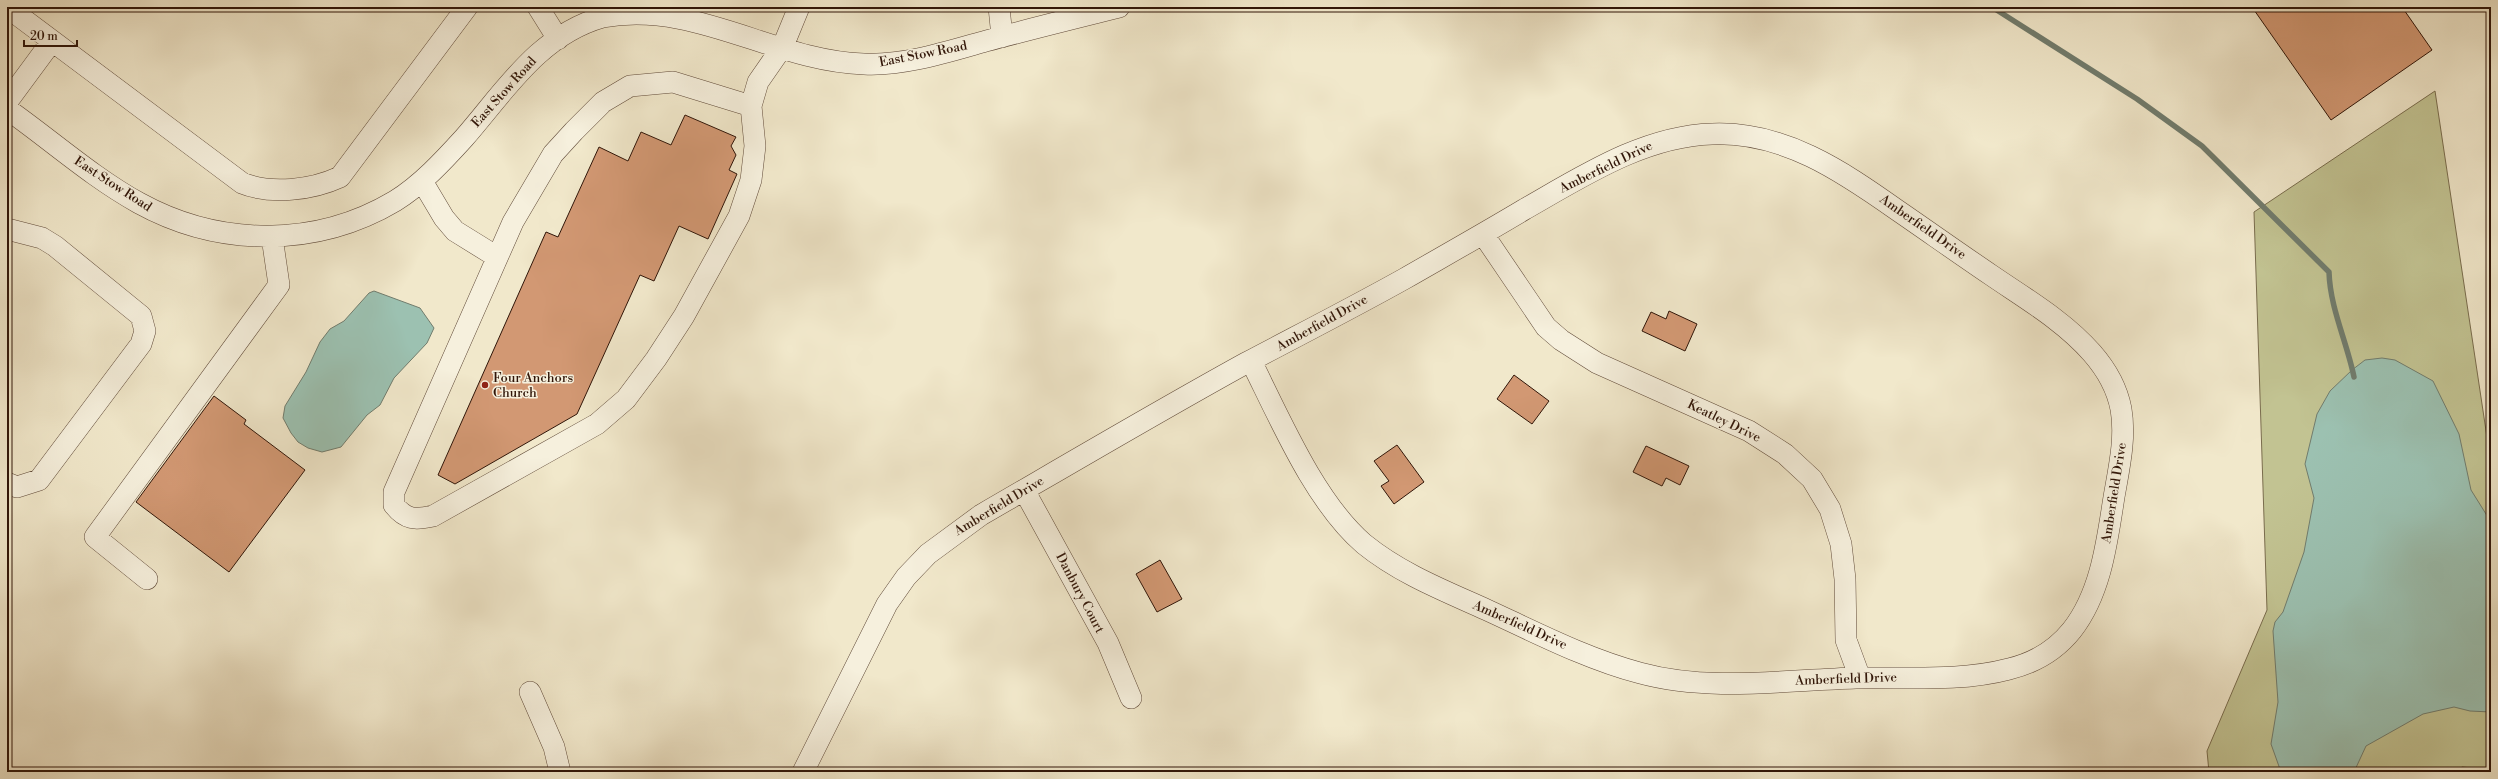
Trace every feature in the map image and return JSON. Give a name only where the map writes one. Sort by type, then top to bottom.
[{"type":"street","points":[[7,7],[242,183],[257,189],[270,190],[326,184],[340,177],[467,7]]},
{"type":"street","points":[[538,7],[558,39]]},
{"type":"street","points":[[751,106],[673,82],[630,86],[603,102],[553,154],[513,222],[394,492],[394,505],[402,515],[418,519],[433,516],[597,424],[626,399],[656,359],[684,316],[739,216],[751,180],[755,146],[751,106],[758,82],[783,46],[799,7]]},
{"type":"street","points":[[999,7],[1002,37]]},
{"type":"street","name":"East Stow Road","points":[[7,109],[107,183],[138,203],[170,218],[203,230],[237,236],[272,237],[338,227],[397,200],[422,181],[466,136],[526,63],[558,39],[603,17],[631,10],[660,11],[689,15],[718,22],[783,46],[834,61],[865,64],[927,56],[1119,7]]},
{"type":"street","points":[[7,102],[52,41]]},
{"type":"street","name":"Amberfield Drive","points":[[803,772],[887,604],[906,577],[928,554],[953,533],[1024,490],[1251,361],[1613,161],[1664,140],[1718,133],[1772,140],[1798,150],[1848,176],[2058,321],[2097,358],[2111,379],[2120,404],[2123,429],[2121,457],[2102,563],[2084,612],[2069,634],[2050,652],[2026,664],[2001,672],[1974,675],[1742,682],[1668,679],[1642,674],[1559,643],[1404,571],[1365,545],[1349,530],[1335,513],[1291,441],[1251,361]]},
{"type":"street","points":[[422,181],[444,218],[455,231],[498,257]]},
{"type":"street","points":[[7,230],[42,238],[55,246],[141,316],[145,331],[141,344],[38,480],[17,487],[7,483]]},
{"type":"street","name":"Keatley Drive","points":[[1483,234],[1546,327],[1562,340],[1598,363],[1748,431],[1785,454],[1812,479],[1830,510],[1841,544],[1845,579],[1846,640],[1860,678]]},
{"type":"street","points":[[147,579],[95,537],[279,285],[272,237]]},
{"type":"street","name":"Danbury Court","points":[[1024,490],[1108,642],[1131,698]]},
{"type":"street","points":[[530,692],[554,747],[560,772]]},
{"type":"shaded area","points":[[2435,91],[2491,464],[2491,770],[2462,767],[2456,772],[2209,772],[2207,751],[2267,610],[2254,212]]},
{"type":"shaded area","points":[[374,291],[420,308],[434,328],[427,343],[394,378],[380,405],[367,415],[341,447],[322,452],[308,448],[298,442],[291,433],[283,418],[285,406],[306,372],[320,342],[330,329],[344,321],[369,293]]},
{"type":"shaded area","points":[[2382,358],[2395,360],[2433,381],[2459,434],[2471,490],[2491,522],[2491,712],[2470,711],[2454,707],[2423,714],[2366,746],[2354,772],[2281,772],[2271,744],[2278,702],[2273,631],[2275,622],[2283,612],[2304,552],[2314,498],[2305,464],[2317,414],[2330,391],[2352,370],[2365,360]]},
{"type":"building","points":[[2252,7],[2402,7],[2432,50],[2331,120]]},
{"type":"building","points":[[685,115],[736,137],[731,146],[736,155],[729,170],[737,174],[708,239],[679,226],[654,281],[640,275],[577,414],[455,484],[438,475],[546,232],[558,237],[599,147],[628,161],[641,132],[671,145]]},
{"type":"building","points":[[1669,311],[1697,324],[1685,351],[1642,331],[1651,312],[1666,319]]},
{"type":"building","points":[[1514,375],[1549,401],[1532,424],[1497,399]]},
{"type":"building","points":[[214,396],[246,420],[244,424],[305,470],[229,572],[136,502]]},
{"type":"building","points":[[1397,445],[1424,482],[1394,504],[1381,486],[1389,481],[1374,461]]},
{"type":"building","points":[[1646,446],[1689,466],[1680,485],[1666,478],[1662,486],[1633,472]]},
{"type":"building","points":[[1160,560],[1182,599],[1157,612],[1136,574]]},
{"type":"waterway","points":[[1992,7],[2137,99],[2202,146],[2329,272],[2332,299],[2354,377]]},
{"type":"place","name":"Four Anchors Church","points":[[485,385]]}]
